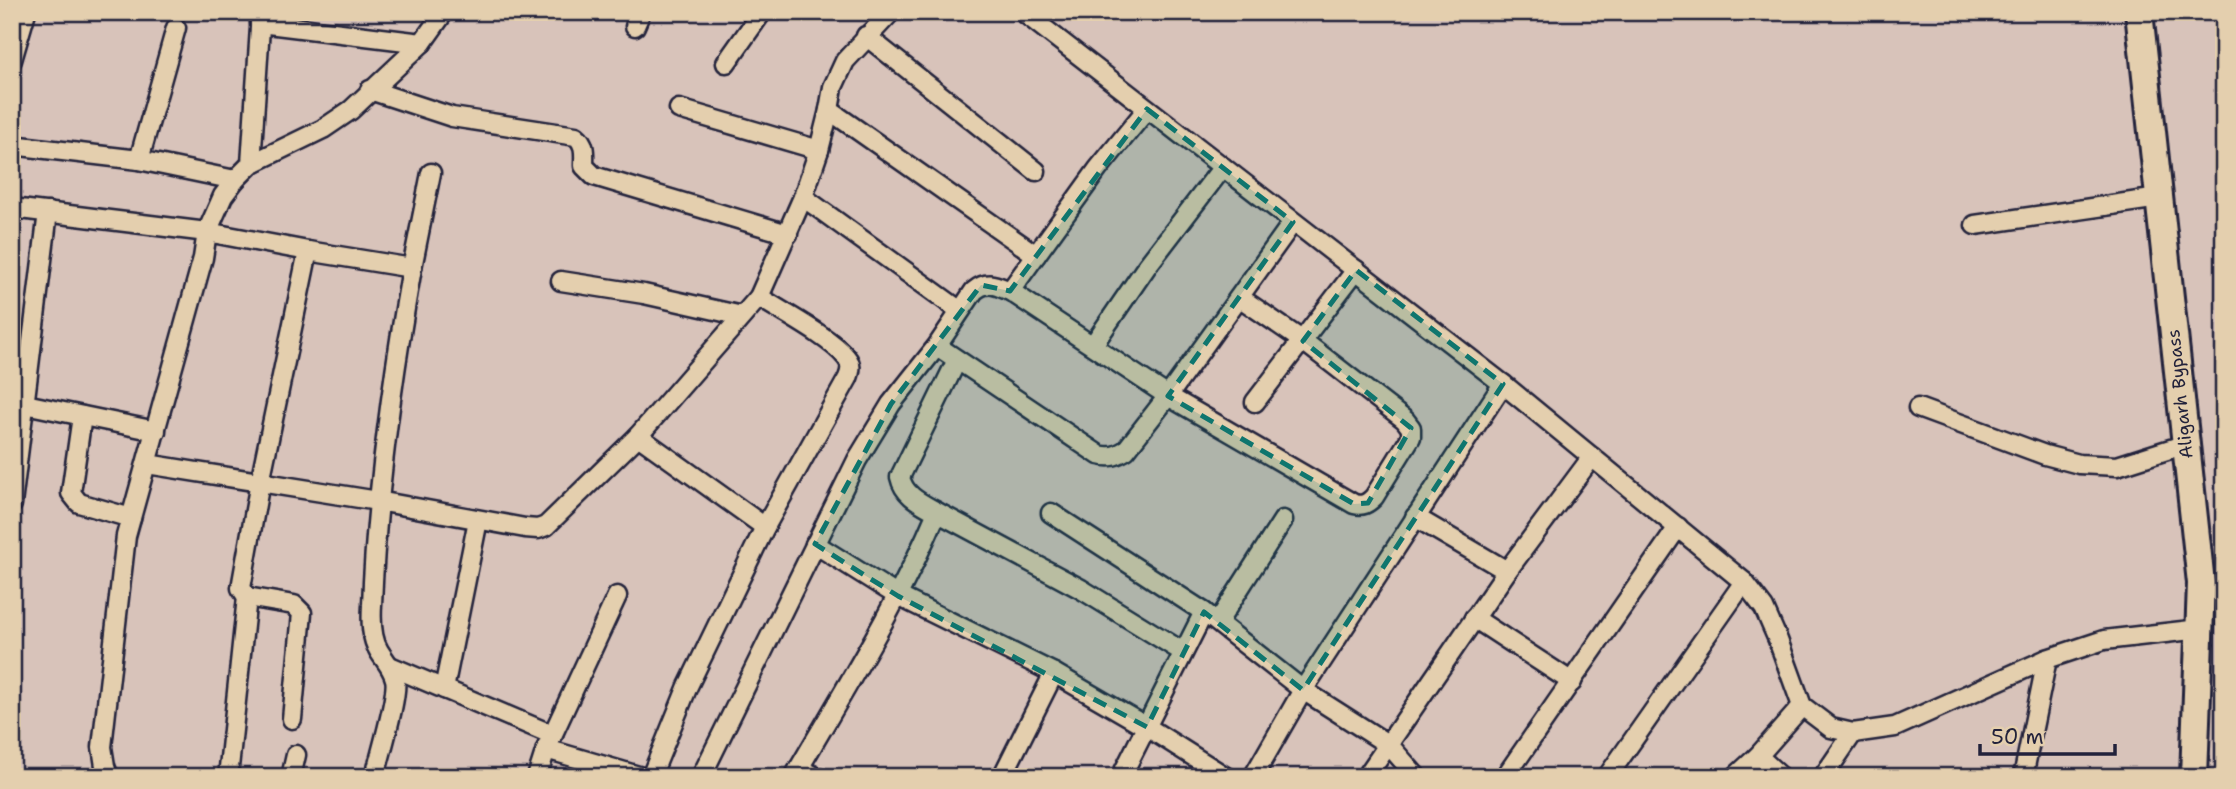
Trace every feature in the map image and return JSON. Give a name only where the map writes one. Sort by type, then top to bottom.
[{"type":"main road","name":"Aligarh Bypass","points":[[2139,12],[2201,583],[2194,777]]},
{"type":"street","points":[[12,60],[26,12]]},
{"type":"street","points":[[109,777],[102,747],[126,536],[204,258],[207,232],[223,196],[251,164],[323,129],[351,110],[422,43],[444,12]]},
{"type":"street","points":[[726,63],[762,12]]},
{"type":"street","points":[[147,464],[478,520],[538,529],[546,526],[638,436],[759,297],[803,197],[819,150],[833,87],[845,61],[891,12]]},
{"type":"street","points":[[1023,12],[1503,384],[1744,582],[1764,608],[1802,706],[1831,728],[1853,733],[1895,727],[2047,659],[2104,640],[2200,629]]},
{"type":"street","points":[[251,164],[260,18],[422,43]]},
{"type":"street","points":[[139,160],[176,28]]},
{"type":"street","points":[[866,36],[1036,171]]},
{"type":"street","points":[[370,90],[452,117],[576,136],[584,146],[584,166],[594,176],[788,234]]},
{"type":"street","points":[[1010,291],[1098,169],[1147,109]]},
{"type":"street","points":[[679,110],[819,150]]},
{"type":"street","points":[[829,110],[1036,254]]},
{"type":"street","points":[[12,145],[139,160],[235,180]]},
{"type":"street","points":[[1093,345],[1147,266],[1223,167]]},
{"type":"street","points":[[375,777],[396,681],[372,635],[378,501],[393,375],[431,173]]},
{"type":"street","points":[[803,197],[959,310]]},
{"type":"street","points":[[1976,225],[2159,198]]},
{"type":"street","points":[[12,208],[207,232],[412,268]]},
{"type":"street","points":[[12,504],[17,429],[26,404],[48,212]]},
{"type":"street","points":[[937,346],[1099,454],[1108,457],[1118,455],[1126,450],[1168,396],[1293,222]]},
{"type":"street","points":[[228,777],[247,597],[241,588],[308,251]]},
{"type":"street","points":[[1255,402],[1356,270]]},
{"type":"street","points":[[562,281],[644,294],[742,316]]},
{"type":"street","points":[[701,777],[857,460],[891,404],[937,346],[959,310],[981,285],[990,283],[1010,291],[1168,396],[1354,504],[1368,503],[1410,437],[1411,428],[1405,420],[1303,341],[1239,297]]},
{"type":"street","points":[[651,777],[688,686],[765,527],[848,378],[851,368],[848,358],[828,342],[759,297]]},
{"type":"street","points":[[957,360],[900,477],[902,487],[912,497],[937,512],[1081,589],[1183,652]]},
{"type":"street","points":[[1253,777],[1303,690],[1503,384]]},
{"type":"street","points":[[26,404],[156,431]]},
{"type":"street","points":[[1918,408],[2045,455],[2078,464],[2117,466],[2186,444]]},
{"type":"street","points":[[82,416],[71,493],[79,503],[131,518]]},
{"type":"street","points":[[638,436],[765,527]]},
{"type":"street","points":[[1366,777],[1507,570],[1592,457]]},
{"type":"street","points":[[816,777],[796,772],[898,596],[937,512]]},
{"type":"street","points":[[1051,513],[1211,617],[1303,690],[1389,745],[1417,777]]},
{"type":"street","points":[[1415,517],[1507,570]]},
{"type":"street","points":[[444,689],[478,520]]},
{"type":"street","points":[[1121,777],[1183,652],[1283,520]]},
{"type":"street","points":[[1505,777],[1678,527]]},
{"type":"street","points":[[815,544],[898,596],[1054,673],[1226,777]]},
{"type":"street","points":[[1607,777],[1744,582]]},
{"type":"street","points":[[537,777],[550,742],[617,596]]},
{"type":"street","points":[[247,597],[294,605],[302,613],[292,719]]},
{"type":"street","points":[[1474,618],[1572,682]]},
{"type":"street","points":[[2022,777],[2047,659]]},
{"type":"street","points":[[390,666],[444,689],[550,742],[624,774],[642,777]]},
{"type":"street","points":[[1002,777],[1054,673]]},
{"type":"street","points":[[1735,777],[1758,756],[1802,706]]},
{"type":"street","points":[[1823,777],[1853,733]]},
{"type":"street","points":[[291,777],[296,755]]},
{"type":"street","points":[[1758,756],[1781,777]]},
{"type":"highlighted area","points":[[1147,109],[1293,222],[1168,396],[1354,504],[1368,503],[1411,428],[1303,341],[1356,270],[1503,384],[1303,690],[1204,612],[1147,727],[898,596],[815,544],[891,404],[981,285],[1010,291]]}]
